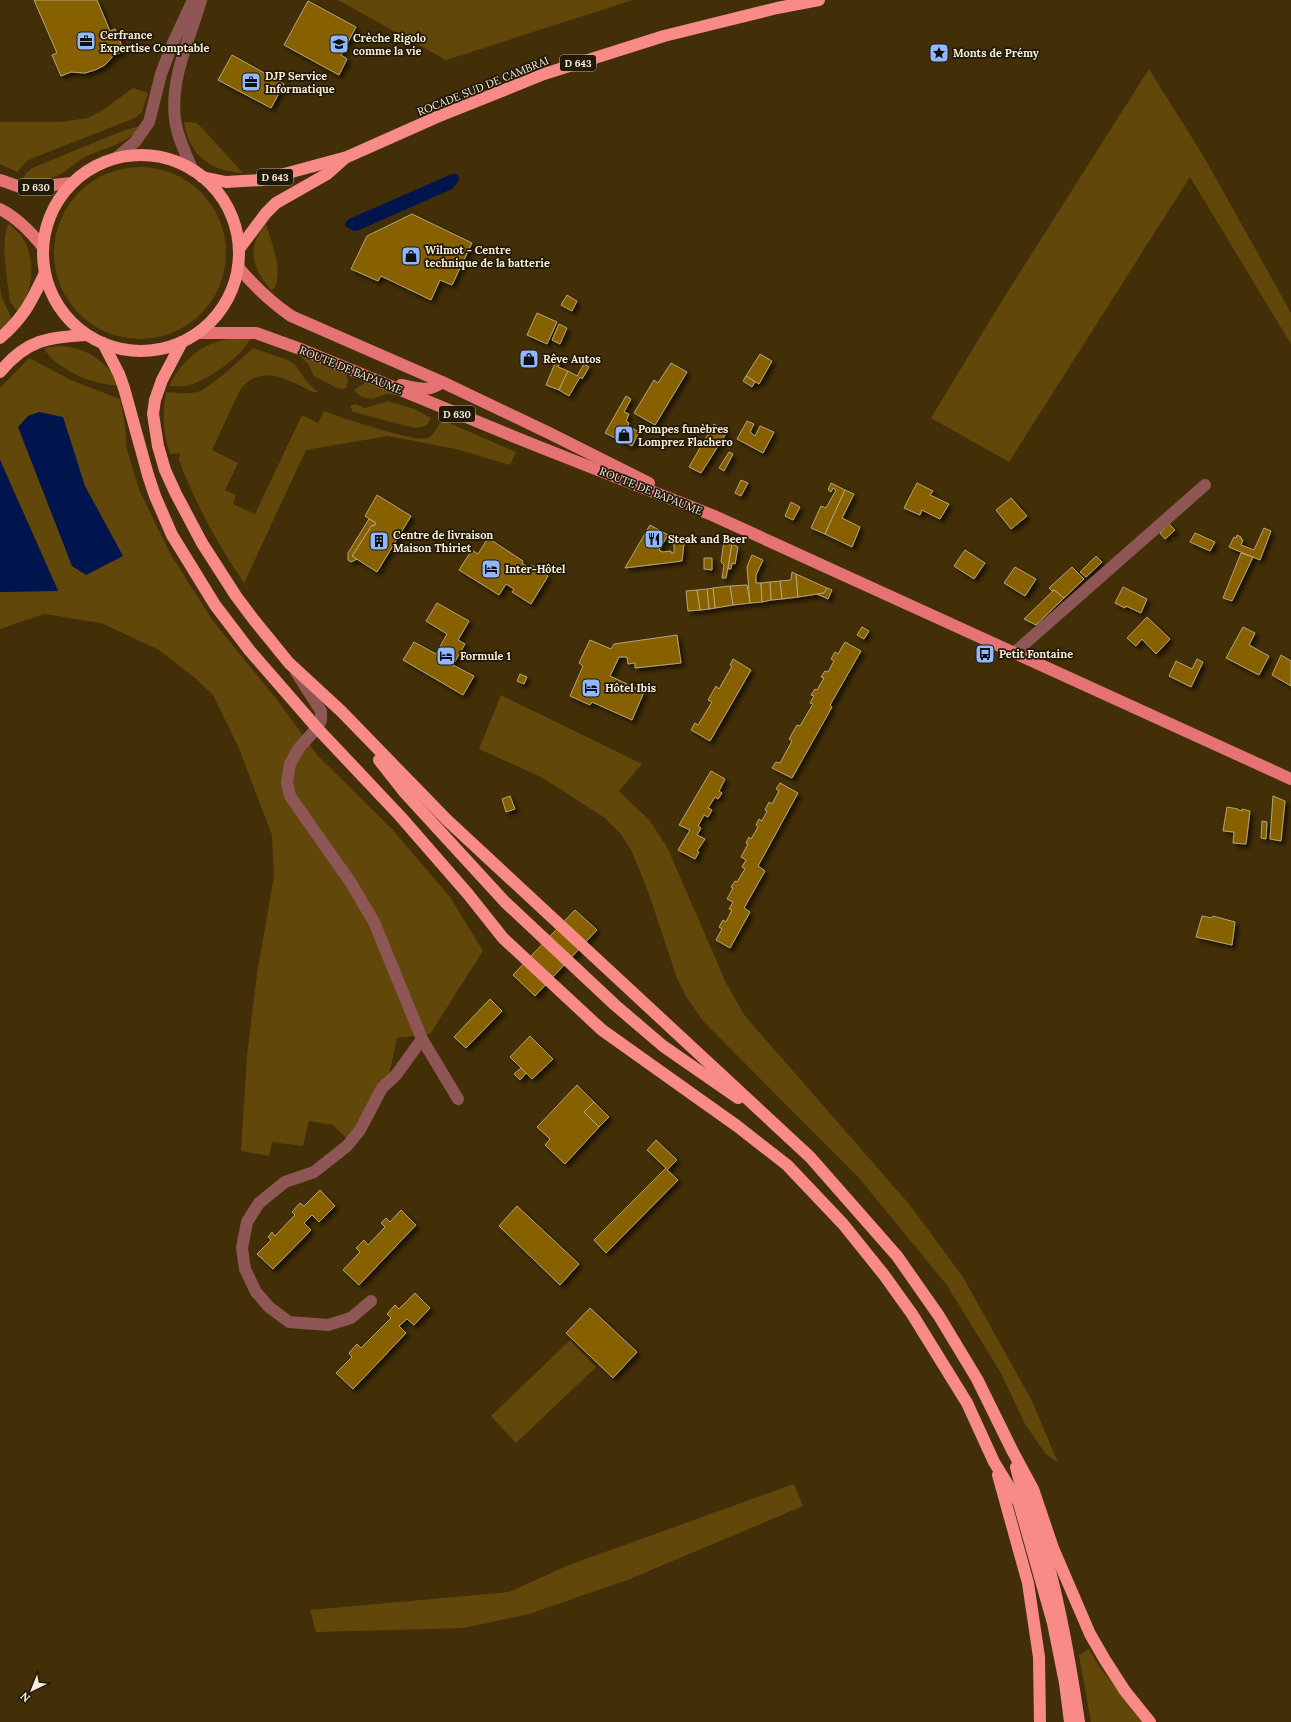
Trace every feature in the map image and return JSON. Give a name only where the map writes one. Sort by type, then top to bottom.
[{"type":"highway","name":"ROCADE SUD DE CAMBRAI","points":[[197,174],[226,182],[262,180],[347,157],[437,117],[552,72],[664,36],[777,8],[819,0]]},
{"type":"highway","points":[[130,156],[156,157],[181,164],[197,174],[214,188],[226,207],[236,233],[239,249],[238,267],[233,286],[224,304],[212,320],[198,333],[182,342],[162,349],[142,351],[122,349],[103,343],[75,326],[60,308],[49,288],[45,273],[43,248],[44,236],[52,212],[72,183],[90,170],[116,158],[130,156]]},
{"type":"highway","name":"ROCADE SUD DE CAMBRAI","points":[[239,249],[266,213],[276,203],[327,174],[347,157]]},
{"type":"highway","points":[[0,338],[27,310],[45,273]]},
{"type":"highway","points":[[0,372],[20,351],[36,342],[57,337],[88,335]]},
{"type":"highway","points":[[182,342],[162,380],[155,400],[153,414],[158,446],[165,470],[189,520],[228,583],[254,620],[289,662],[341,711],[447,820],[810,1157],[897,1256],[939,1316],[977,1378],[1013,1452],[1033,1488],[1053,1548],[1090,1634],[1105,1660],[1126,1691],[1150,1722]]},
{"type":"highway","points":[[103,343],[119,374],[156,496],[172,535],[215,605],[234,632],[317,728],[400,816],[468,894],[503,938],[602,1030],[737,1126],[787,1165],[843,1224],[884,1275],[912,1314],[967,1403],[994,1462],[1019,1503],[1041,1576],[1053,1623],[1070,1722]]},
{"type":"highway","points":[[341,711],[405,793],[505,902],[615,1005],[663,1046],[774,1123]]},
{"type":"highway","points":[[1013,1452],[1020,1484],[1047,1560],[1068,1650],[1079,1722]]},
{"type":"highway","points":[[994,1462],[1028,1582],[1039,1657],[1040,1722]]},
{"type":"main road","name":"D 630","points":[[0,180],[23,188],[72,183]]},
{"type":"main road","points":[[0,209],[16,219],[32,234],[43,248]]},
{"type":"main road","name":"ROUTE DE BAPAUME","points":[[238,267],[255,287],[276,306],[291,316],[442,382],[600,457],[712,515]]},
{"type":"main road","name":"ROUTE DE BAPAUME","points":[[198,333],[256,333],[303,350],[532,444],[712,515]]},
{"type":"main road","points":[[380,382],[425,389],[435,388],[442,382]]},
{"type":"main road","name":"D 630","points":[[712,515],[1291,779]]},
{"type":"street","points":[[116,158],[134,142],[149,122],[161,74],[172,45],[193,0]]},
{"type":"street","points":[[197,174],[180,141],[175,119],[174,105],[175,88],[183,55],[201,0]]},
{"type":"street","points":[[1014,653],[1205,485]]},
{"type":"street","points":[[289,662],[321,711],[321,720],[317,728],[299,748],[290,764],[287,782],[290,796],[351,883],[374,922],[422,1039],[458,1099]]},
{"type":"street","points":[[371,1301],[351,1318],[328,1325],[289,1322],[268,1308],[256,1292],[245,1269],[242,1248],[243,1241],[247,1222],[259,1203],[285,1182],[314,1172],[347,1146],[360,1130],[382,1088],[396,1075],[422,1039]]},
{"type":"shaded area","points":[[338,0],[633,0],[446,60]]},
{"type":"shaded area","points":[[1149,69],[1204,157],[1291,313],[1291,344],[1190,177],[1009,462],[931,418],[1003,299]]},
{"type":"shaded area","points":[[133,88],[148,93],[142,112],[135,118],[28,160],[17,172],[0,164],[0,122],[60,122],[88,118],[103,110]]},
{"type":"shaded area","points":[[184,122],[196,123],[202,128],[243,173],[221,169],[211,165],[203,159],[190,143]]},
{"type":"shaded area","points":[[141,126],[129,138],[85,157],[58,175],[50,178],[23,180],[26,173],[32,168],[125,130]]},
{"type":"shaded area","points":[[132,167],[148,167],[181,177],[201,192],[216,212],[224,236],[226,253],[224,270],[216,294],[201,314],[181,329],[165,335],[148,339],[132,339],[99,329],[79,314],[74,308],[64,294],[58,278],[54,261],[54,245],[64,212],[79,192],[85,187],[99,177],[115,171]]},
{"type":"shaded area","points":[[452,174],[457,174],[459,178],[458,182],[452,189],[359,230],[354,231],[345,226],[345,223],[349,219]]},
{"type":"shaded area","points":[[8,223],[22,237],[30,256],[30,285],[18,312],[10,302],[7,279],[4,251]]},
{"type":"shaded area","points":[[266,224],[278,267],[277,281],[272,291],[260,275],[254,259],[255,242],[259,233]]},
{"type":"shaded area","points":[[0,285],[1,295],[11,318],[0,329]]},
{"type":"shaded area","points":[[250,338],[247,345],[241,352],[206,378],[188,386],[169,386],[185,362],[200,350],[218,341]]},
{"type":"shaded area","points":[[57,346],[76,349],[94,356],[108,368],[118,385],[99,383],[76,375],[66,369],[56,362],[44,348]]},
{"type":"shaded area","points":[[253,348],[290,361],[296,366],[307,382],[318,392],[313,392],[285,379],[266,375],[257,377],[248,382],[240,390],[212,450],[238,463],[225,490],[236,495],[233,504],[255,514],[302,415],[318,423],[324,411],[377,429],[420,439],[430,437],[441,422],[447,422],[516,452],[510,465],[456,449],[388,436],[306,450],[244,583],[216,538],[200,508],[179,460],[180,453],[170,454],[166,439],[164,408],[166,392],[189,393],[202,390],[225,373]]},
{"type":"shaded area","points":[[297,353],[345,373],[348,380],[346,388],[337,388],[314,376],[308,364]]},
{"type":"shaded area","points":[[29,358],[73,381],[120,399],[125,425],[127,450],[140,492],[171,555],[213,621],[278,701],[317,755],[392,829],[450,897],[483,951],[430,1034],[397,1038],[389,1075],[348,1140],[333,1125],[309,1121],[303,1146],[272,1142],[269,1156],[241,1151],[247,1056],[257,974],[274,876],[272,835],[238,746],[213,695],[195,678],[159,650],[101,623],[44,614],[0,629],[0,592],[58,590],[0,460],[0,388]]},
{"type":"shaded area","points":[[366,382],[398,395],[387,394],[372,399],[362,397],[355,392],[355,389]]},
{"type":"shaded area","points":[[388,401],[414,409],[431,418],[426,426],[415,428],[353,412],[350,406],[355,404],[365,408]]},
{"type":"shaded area","points":[[39,412],[63,417],[85,486],[123,556],[86,575],[72,566],[18,427],[28,416]]},
{"type":"shaded area","points":[[0,460],[58,591],[0,592]]},
{"type":"shaded area","points":[[501,695],[642,764],[619,791],[650,821],[668,849],[726,983],[745,1016],[909,1204],[963,1277],[1032,1401],[1058,1463],[1045,1453],[1025,1424],[1001,1373],[946,1284],[859,1178],[703,1021],[686,996],[677,978],[649,894],[632,852],[621,834],[605,818],[541,777],[479,749]]},
{"type":"shaded area","points":[[570,1340],[596,1367],[516,1443],[491,1416]]},
{"type":"shaded area","points":[[794,1484],[803,1506],[630,1579],[529,1614],[463,1628],[316,1632],[310,1610],[509,1592],[569,1565]]},
{"type":"shaded area","points":[[1089,1649],[1099,1666],[1142,1722],[1091,1722],[1079,1655]]},
{"type":"building","name":"Cerfrance Expertise Comptable","points":[[34,0],[97,0],[110,31],[115,29],[124,51],[114,55],[105,65],[95,70],[85,73],[71,72],[61,76],[52,55],[57,53]]},
{"type":"building","points":[[308,1],[356,27],[341,55],[347,59],[339,75],[284,45]]},
{"type":"building","name":"DJP Service Informatique","points":[[232,55],[284,84],[271,108],[218,80]]},
{"type":"building","name":"Wilmot - Centre technique de la batterie","points":[[412,214],[472,243],[452,285],[440,280],[431,300],[381,276],[378,281],[351,269],[367,236]]},
{"type":"building","points":[[567,295],[577,301],[572,311],[561,305]]},
{"type":"building","points":[[537,313],[557,322],[547,344],[527,335]]},
{"type":"building","points":[[559,324],[567,328],[560,344],[552,340]]},
{"type":"building","points":[[760,354],[772,361],[759,384],[746,376]]},
{"type":"building","points":[[558,356],[562,358],[558,367],[568,371],[559,390],[546,385]]},
{"type":"building","points":[[671,363],[687,372],[655,425],[634,413],[654,380],[658,383]]},
{"type":"building","points":[[584,364],[589,367],[582,379],[580,377],[569,396],[559,390],[568,371],[577,376]]},
{"type":"building","points":[[746,376],[755,382],[752,387],[743,381]]},
{"type":"building","points":[[626,396],[631,399],[624,412],[629,414],[626,421],[629,423],[628,426],[639,432],[632,446],[605,433]]},
{"type":"building","points":[[747,421],[754,424],[750,432],[755,436],[760,426],[774,432],[763,453],[737,439]]},
{"type":"building","points":[[714,424],[727,432],[701,473],[689,467]]},
{"type":"building","points":[[729,452],[733,454],[724,471],[719,468]]},
{"type":"building","points":[[741,480],[748,483],[741,496],[735,493]]},
{"type":"building","points":[[831,483],[845,490],[825,534],[811,528],[821,506],[826,508],[836,490],[833,488],[831,492],[828,490]]},
{"type":"building","points":[[917,483],[933,491],[930,495],[949,504],[940,519],[922,510],[920,515],[904,508]]},
{"type":"building","points":[[845,490],[854,494],[842,518],[860,527],[852,547],[825,534]]},
{"type":"building","name":"Centre de livraison Maison Thiriet","points":[[377,495],[411,516],[377,572],[352,556],[372,525],[374,526],[376,523],[365,516]]},
{"type":"building","points":[[1011,498],[1027,516],[1011,529],[996,510]]},
{"type":"building","points":[[791,502],[800,507],[793,520],[785,516]]},
{"type":"building","points":[[369,519],[376,523],[374,526],[372,525],[352,556],[357,559],[351,562],[348,560],[348,553]]},
{"type":"building","points":[[1169,524],[1175,530],[1165,539],[1160,533]]},
{"type":"building","points":[[650,525],[668,535],[659,550],[663,552],[671,551],[671,553],[674,553],[674,543],[684,543],[682,561],[625,568]]},
{"type":"building","points":[[1264,528],[1271,531],[1260,560],[1229,547],[1234,537],[1236,538],[1237,535],[1243,540],[1241,545],[1254,550]]},
{"type":"building","points":[[1195,533],[1215,542],[1210,551],[1190,542]]},
{"type":"building","points":[[488,538],[523,561],[522,563],[529,568],[531,565],[548,576],[531,604],[512,592],[514,589],[506,584],[499,595],[459,570],[472,550],[478,554]]},
{"type":"building","points":[[724,541],[732,544],[726,578],[722,578],[724,565],[721,562]]},
{"type":"building","points":[[732,544],[738,547],[735,564],[732,563],[731,569],[728,569]]},
{"type":"building","points":[[965,550],[985,563],[974,579],[954,566]]},
{"type":"building","points":[[1241,553],[1253,557],[1232,601],[1223,598]]},
{"type":"building","points":[[752,555],[763,560],[756,575],[756,583],[761,583],[762,602],[750,603],[747,567]]},
{"type":"building","points":[[1096,556],[1102,562],[1086,577],[1080,572]]},
{"type":"building","points":[[704,558],[712,558],[712,570],[704,569]]},
{"type":"building","points":[[1015,567],[1036,579],[1025,596],[1004,583]]},
{"type":"building","points":[[1072,567],[1084,579],[1064,598],[1049,588]]},
{"type":"building","points":[[792,572],[796,574],[798,597],[782,599],[780,581],[791,580]]},
{"type":"building","points":[[796,574],[827,588],[824,593],[798,597]]},
{"type":"building","points":[[780,581],[782,599],[771,600],[770,582]]},
{"type":"building","points":[[770,582],[771,600],[762,602],[761,583]]},
{"type":"building","points":[[747,585],[750,603],[733,605],[730,586]]},
{"type":"building","points":[[730,586],[733,605],[715,608],[713,588]]},
{"type":"building","points":[[1123,587],[1147,599],[1141,613],[1115,603]]},
{"type":"building","points":[[713,588],[715,608],[709,609],[707,589]]},
{"type":"building","points":[[827,588],[832,590],[828,599],[817,594],[824,593]]},
{"type":"building","points":[[707,589],[709,609],[700,610],[697,590]]},
{"type":"building","points":[[697,590],[700,610],[688,611],[686,591]]},
{"type":"building","points":[[1054,590],[1064,598],[1036,625],[1024,619]]},
{"type":"building","points":[[437,603],[469,621],[458,640],[465,644],[453,665],[474,676],[463,695],[403,660],[414,642],[436,654],[447,634],[426,621]]},
{"type":"building","points":[[1147,617],[1170,639],[1156,654],[1142,639],[1136,646],[1127,638]]},
{"type":"building","points":[[862,627],[869,631],[864,639],[857,635]]},
{"type":"building","points":[[1243,627],[1255,633],[1249,645],[1269,656],[1259,675],[1226,658]]},
{"type":"building","points":[[677,635],[681,663],[635,668],[635,663],[628,664],[627,657],[619,657],[610,676],[644,692],[632,720],[592,702],[590,705],[570,696],[583,666],[579,663],[590,640],[611,649],[614,644]]},
{"type":"building","points":[[845,642],[861,651],[830,705],[832,707],[792,778],[772,768],[776,762],[780,763],[792,741],[789,739],[797,725],[800,726],[813,704],[810,703],[814,696],[811,695],[815,689],[817,690],[824,678],[821,677],[825,671],[828,672],[834,661],[831,659],[835,652],[838,654]]},
{"type":"building","points":[[1281,655],[1291,661],[1291,686],[1272,675]]},
{"type":"building","points":[[733,659],[751,670],[710,741],[691,730],[695,723],[698,725],[712,702],[708,700],[716,686],[719,689],[732,666],[730,665]]},
{"type":"building","points":[[1197,659],[1203,662],[1191,687],[1169,676],[1176,661],[1192,669]]},
{"type":"building","points":[[520,674],[527,677],[524,684],[517,681]]},
{"type":"building","points":[[711,771],[725,779],[719,791],[722,793],[718,799],[715,797],[708,808],[712,810],[708,817],[704,815],[698,826],[701,828],[697,835],[705,839],[697,851],[699,852],[695,859],[678,850],[690,830],[679,825]]},
{"type":"building","points":[[780,783],[798,793],[758,866],[765,871],[744,908],[750,912],[730,948],[716,940],[722,929],[719,927],[723,920],[726,922],[732,910],[729,909],[733,902],[727,899],[733,888],[731,887],[735,881],[737,882],[745,869],[742,867],[746,860],[741,857],[748,844],[746,843],[749,837],[751,839],[758,827],[756,825],[759,819],[762,821],[767,811],[765,810],[769,802],[772,804],[779,791],[776,789]]},
{"type":"building","points":[[510,796],[515,809],[506,812],[502,799]]},
{"type":"building","points":[[1273,796],[1285,801],[1281,841],[1270,839]]},
{"type":"building","points":[[1227,807],[1242,811],[1242,809],[1250,811],[1246,844],[1233,843],[1234,832],[1223,831]]},
{"type":"building","points":[[1262,821],[1267,822],[1266,839],[1261,838]]},
{"type":"building","points":[[575,910],[597,930],[535,996],[513,975]]},
{"type":"building","points":[[1202,916],[1212,918],[1213,916],[1235,922],[1232,945],[1196,937]]},
{"type":"building","points":[[490,999],[502,1011],[466,1048],[454,1037]]},
{"type":"building","points":[[530,1036],[553,1059],[532,1079],[510,1057]]},
{"type":"building","points":[[521,1068],[526,1073],[520,1080],[514,1074]]},
{"type":"building","points":[[577,1085],[594,1102],[584,1112],[599,1127],[565,1164],[545,1145],[550,1139],[537,1127]]},
{"type":"building","points":[[594,1102],[609,1117],[599,1127],[584,1112]]},
{"type":"building","points":[[656,1140],[677,1160],[667,1170],[678,1180],[606,1253],[594,1240],[666,1168],[647,1150]]},
{"type":"building","points":[[320,1190],[335,1206],[319,1222],[312,1215],[304,1223],[311,1230],[273,1269],[257,1254],[271,1240],[268,1237],[272,1232],[275,1236],[295,1215],[292,1212],[300,1203],[304,1206]]},
{"type":"building","points":[[517,1206],[579,1264],[560,1285],[499,1226]]},
{"type":"building","points":[[401,1210],[416,1225],[359,1285],[343,1270],[360,1252],[356,1248],[364,1240],[368,1245],[385,1227],[381,1223],[386,1218],[390,1222]]},
{"type":"building","points":[[415,1293],[430,1308],[414,1325],[407,1319],[399,1326],[406,1333],[353,1389],[336,1373],[352,1357],[349,1353],[357,1344],[361,1348],[391,1318],[387,1314],[395,1305],[399,1309]]},
{"type":"building","points":[[590,1308],[637,1352],[613,1378],[566,1333]]},
{"type":"place","name":"Cerfrance Expertise Comptable","points":[[86,41]]},
{"type":"place","name":"Crèche Rigolo comme la vie","points":[[339,44]]},
{"type":"place","name":"Monts de Prémy","points":[[939,53]]},
{"type":"place","name":"DJP Service Informatique","points":[[251,82]]},
{"type":"place","name":"Wilmot - Centre technique de la batterie","points":[[411,256]]},
{"type":"place","name":"Rêve Autos","points":[[529,359]]},
{"type":"place","name":"Pompes funèbres Lomprez Flachero","points":[[624,435]]},
{"type":"place","name":"Steak and Beer","points":[[654,539]]},
{"type":"place","name":"Centre de livraison Maison Thiriet","points":[[379,541]]},
{"type":"place","name":"Inter-Hôtel","points":[[491,569]]},
{"type":"place","name":"Petit Fontaine","points":[[985,654]]},
{"type":"place","name":"Formule 1","points":[[446,656]]},
{"type":"place","name":"Hôtel Ibis","points":[[591,688]]}]
